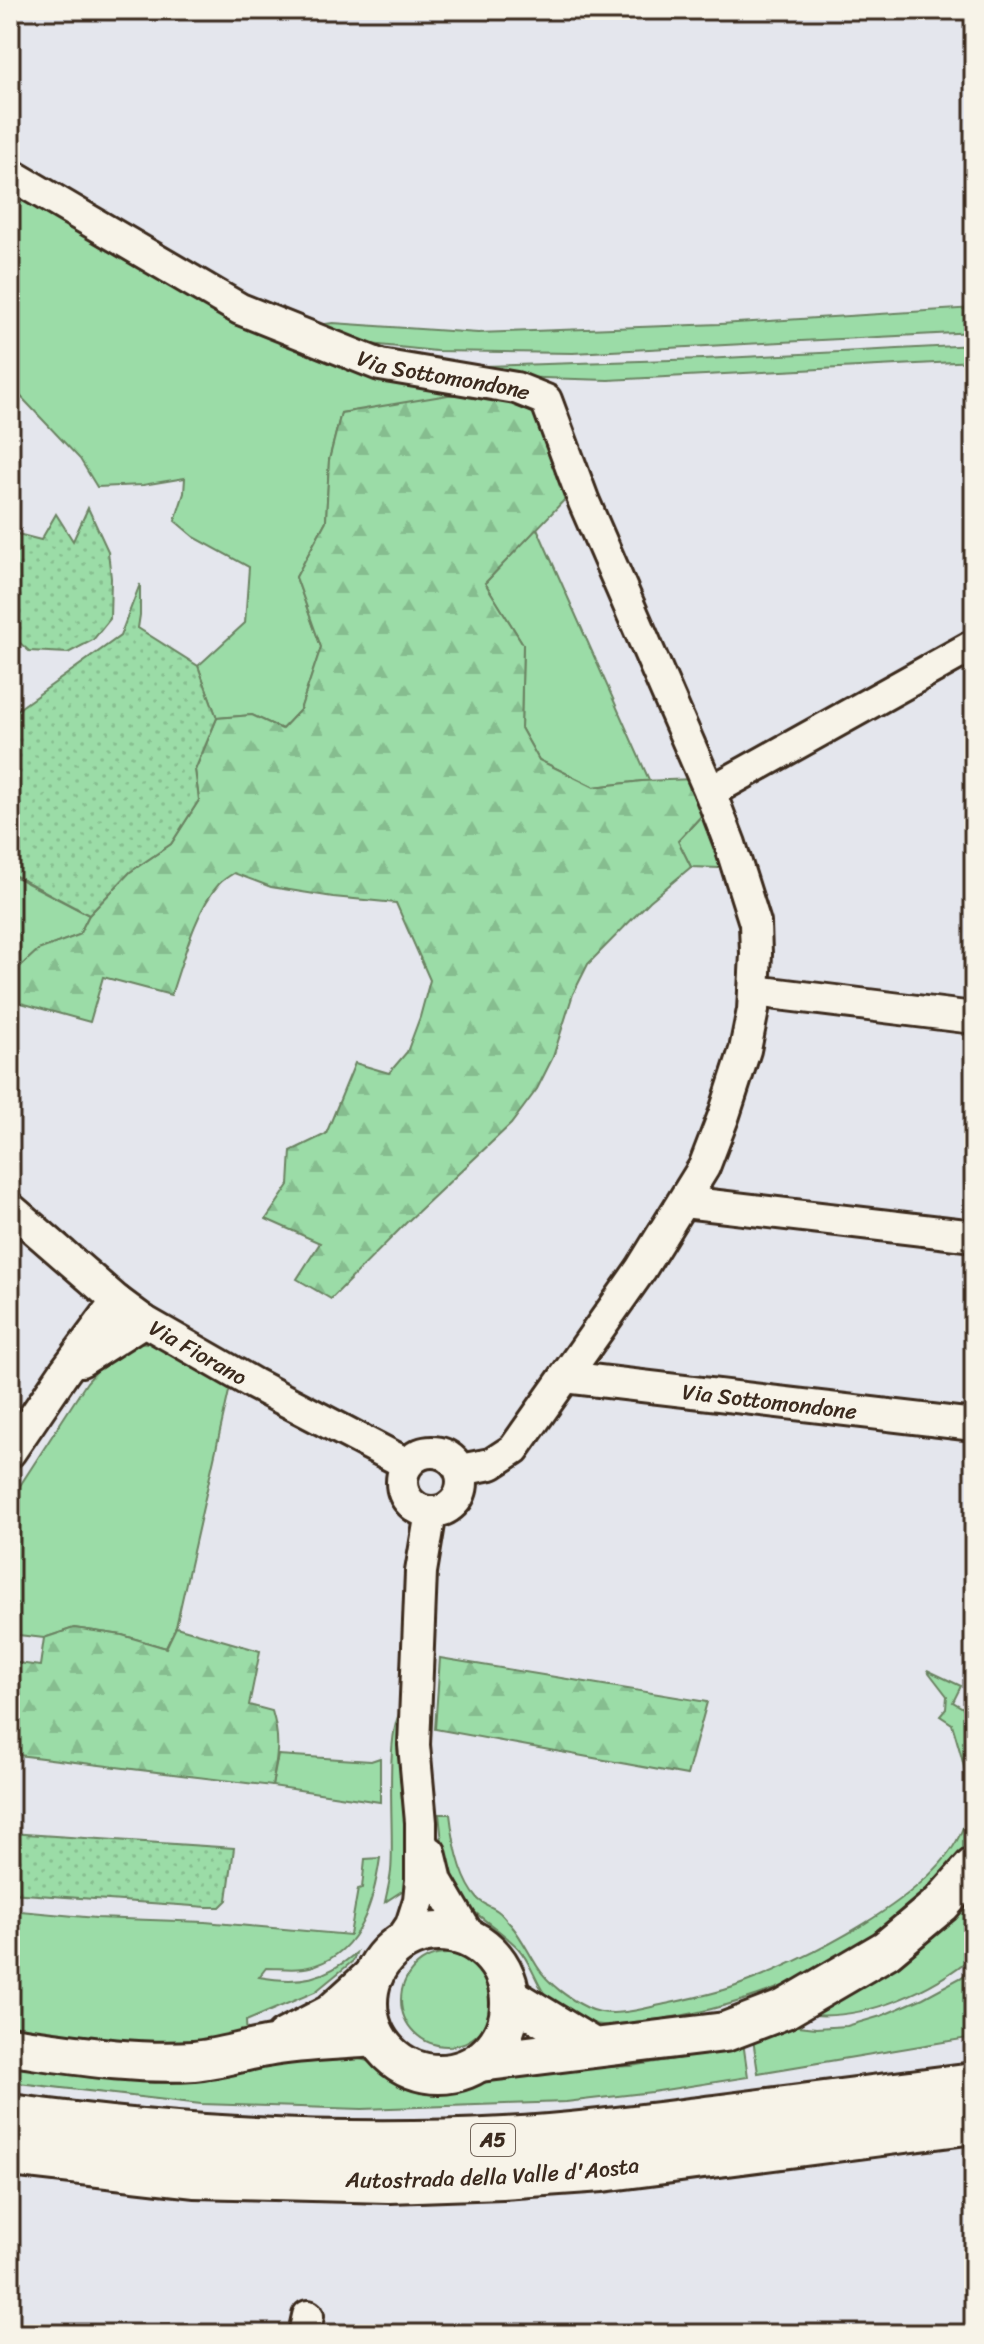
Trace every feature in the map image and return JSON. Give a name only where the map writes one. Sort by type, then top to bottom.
[{"type":"highway","name":"Autostrada della Valle d'Aosta","points":[[10,2117],[91,2128],[305,2143],[505,2140],[610,2131],[974,2085]]},
{"type":"highway","name":"Autostrada della Valle d'Aosta","points":[[10,2154],[194,2175],[389,2180],[602,2169],[964,2122]]},
{"type":"main road","points":[[480,2062],[725,2032],[785,2009],[886,1950],[941,1904],[974,1867]]},
{"type":"main road","points":[[441,1932],[471,1939],[486,1949],[502,1967],[509,1983],[512,1998],[503,2035],[480,2062],[467,2069],[447,2074],[414,2070],[391,2056],[376,2037],[368,2009],[374,1975],[383,1959],[412,1938],[441,1932]]},
{"type":"main road","points":[[268,2046],[331,2014],[374,1975]]},
{"type":"main road","points":[[512,1998],[592,2047]]},
{"type":"main road","points":[[10,2046],[90,2057],[194,2061],[268,2046],[376,2037]]},
{"type":"street","name":"Via Sottomondone","points":[[10,174],[240,309],[380,365],[516,388],[546,400],[584,502],[730,844],[755,923],[753,1010],[745,1050],[704,1167],[641,1269],[514,1449],[491,1464],[460,1470]]},
{"type":"street","points":[[710,792],[974,645]]},
{"type":"street","points":[[754,991],[974,1018]]},
{"type":"street","points":[[684,1202],[974,1236]]},
{"type":"street","name":"Via Fiorano","points":[[10,1208],[144,1321],[254,1384],[407,1464]]},
{"type":"street","points":[[10,1452],[117,1301]]},
{"type":"street","points":[[65,1371],[144,1321]]},
{"type":"street","name":"Via Sottomondone","points":[[565,1377],[974,1425]]},
{"type":"street","points":[[422,1453],[440,1453],[455,1462],[460,1470],[462,1485],[457,1499],[446,1509],[431,1512],[418,1509],[408,1501],[402,1489],[402,1476],[407,1464],[422,1453]]},
{"type":"street","points":[[397,1946],[411,1925],[419,1900],[421,1822],[414,1745],[421,1572],[431,1512]]},
{"type":"street","points":[[421,1822],[437,1881],[471,1939]]},
{"type":"green space","points":[[10,191],[126,250],[482,394],[341,413],[329,460],[326,521],[296,577],[321,647],[300,710],[282,729],[252,715],[217,718],[198,666],[245,623],[249,567],[194,537],[175,521],[184,493],[185,478],[143,485],[97,487],[80,459],[10,385]]},
{"type":"green space","points":[[974,308],[974,332],[573,353],[436,351],[351,342],[310,326],[333,323],[478,333],[720,324]]},
{"type":"green space","points":[[974,345],[974,361],[608,380],[511,377],[448,364],[484,366],[703,359]]},
{"type":"green space","points":[[482,394],[520,398],[544,423],[570,494],[485,583],[523,644],[521,728],[539,760],[594,787],[694,779],[703,814],[678,841],[691,867],[650,901],[588,964],[573,994],[553,1057],[537,1089],[511,1124],[331,1299],[297,1279],[320,1243],[266,1219],[289,1185],[291,1151],[326,1134],[355,1063],[389,1073],[407,1052],[430,980],[396,903],[271,887],[234,873],[219,884],[203,907],[171,995],[103,977],[90,1022],[10,1000],[10,976],[38,950],[79,935],[89,915],[130,872],[171,844],[199,800],[195,770],[217,718],[252,715],[282,729],[300,710],[321,647],[296,577],[326,521],[329,460],[341,413],[448,395]]},
{"type":"green space","points":[[88,508],[108,551],[110,619],[93,640],[68,653],[29,651],[10,634],[10,532],[41,540],[56,514],[73,541]]},
{"type":"green space","points":[[537,528],[650,782],[594,787],[539,760],[521,728],[523,644],[485,583]]},
{"type":"green space","points":[[140,584],[138,628],[198,666],[217,718],[195,770],[199,800],[171,844],[130,872],[89,915],[10,873],[10,715],[120,636]]},
{"type":"green space","points":[[703,814],[725,858],[719,868],[691,867],[678,841]]},
{"type":"green space","points":[[10,874],[89,915],[79,935],[38,950],[10,976]]},
{"type":"green space","points":[[131,1342],[163,1344],[230,1387],[176,1627],[166,1648],[122,1635],[74,1628],[44,1638],[10,1634],[10,1501],[87,1382],[111,1355]]},
{"type":"green space","points":[[176,1627],[260,1651],[249,1705],[272,1711],[277,1757],[272,1786],[10,1754],[10,1662],[40,1666],[44,1638],[74,1628],[122,1635],[166,1648]]},
{"type":"green space","points":[[440,1658],[707,1702],[687,1775],[435,1729]]},
{"type":"green space","points":[[927,1670],[961,1686],[953,1702],[965,1709],[974,1693],[974,1842],[900,1916],[847,1955],[819,1970],[758,1995],[695,2013],[615,2024],[592,2023],[568,2014],[551,2002],[518,1948],[465,1903],[453,1888],[444,1857],[439,1814],[450,1814],[462,1870],[478,1899],[504,1916],[553,1985],[588,2008],[606,2013],[626,2012],[710,1994],[795,1961],[864,1924],[896,1902],[925,1879],[947,1855],[962,1830],[970,1801],[966,1774],[952,1724],[940,1716],[946,1709],[947,1696]]},
{"type":"green space","points":[[403,1708],[408,1887],[385,1902],[392,1855],[393,1738]]},
{"type":"green space","points":[[278,1755],[371,1761],[380,1758],[380,1802],[272,1786]]},
{"type":"green space","points":[[10,1833],[234,1848],[227,1900],[220,1907],[207,1907],[10,1893]]},
{"type":"green space","points":[[380,1858],[374,1890],[363,1922],[344,1948],[316,1965],[297,1969],[266,1968],[259,1977],[299,1980],[333,1969],[356,1953],[353,1961],[315,1992],[246,2021],[247,2040],[148,2047],[10,2031],[10,1910],[350,1935],[358,1889],[362,1888],[365,1859]]},
{"type":"green space","points":[[974,1893],[974,1955],[958,1968],[899,2000],[856,2012],[813,2015],[891,1969]]},
{"type":"green space","points":[[447,1954],[465,1958],[479,1968],[489,1982],[493,2000],[489,2018],[479,2032],[465,2042],[447,2046],[429,2042],[415,2032],[405,2018],[401,2000],[405,1982],[415,1968],[429,1958]]},
{"type":"green space","points":[[974,1966],[974,2037],[758,2073],[753,2039],[790,2025],[816,2028],[847,2026],[881,2016],[923,1998],[962,1977]]},
{"type":"green space","points":[[743,2042],[748,2077],[566,2102],[362,2109],[201,2104],[10,2082],[10,2066],[170,2083],[316,2058],[349,2056],[371,2062],[419,2085],[447,2089],[476,2084],[502,2072],[631,2066],[693,2056]]}]
